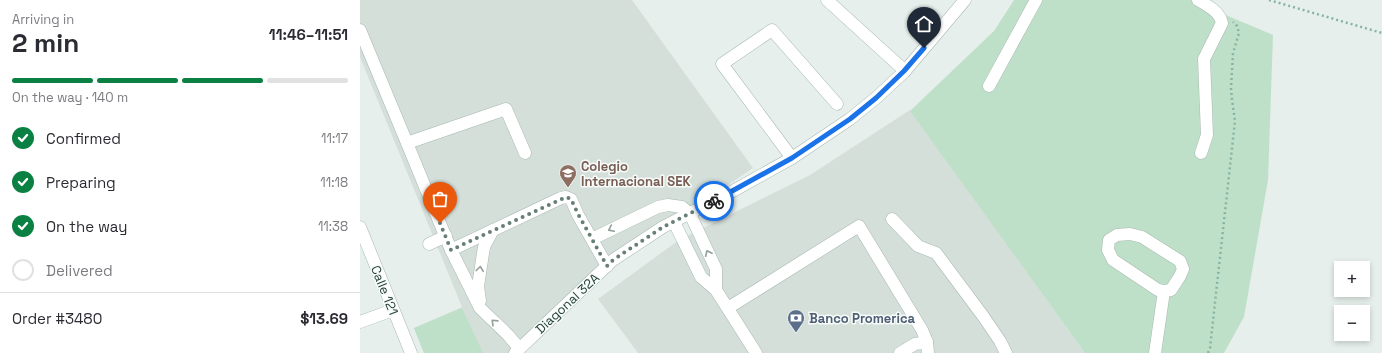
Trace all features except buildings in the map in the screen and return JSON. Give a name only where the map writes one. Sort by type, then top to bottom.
[{"type":"street","points":[[827,0],[904,71]]},
{"type":"street","points":[[989,86],[1036,0]]},
{"type":"street","points":[[1198,0],[1221,17],[1222,23],[1204,59],[1207,135],[1201,153]]},
{"type":"street","name":"Diagonal 32A","points":[[517,350],[613,260],[663,227],[733,191],[792,158],[850,119],[876,98],[904,71],[962,1]]},
{"type":"street","points":[[360,30],[451,250],[480,308],[508,335],[517,350]]},
{"type":"street","points":[[792,158],[722,64],[772,30],[837,104]]},
{"type":"street","points":[[407,143],[506,109],[525,153]]},
{"type":"street","points":[[451,250],[566,197],[571,199],[607,266]]},
{"type":"street","points":[[592,239],[658,207],[668,205],[682,206],[690,214],[716,270],[716,290]]},
{"type":"street","points":[[892,219],[918,246],[936,254],[983,316],[1000,341],[1006,353]]},
{"type":"street","points":[[674,222],[701,277],[716,290],[756,353]]},
{"type":"street","name":"Calle 121","points":[[360,226],[411,353]]},
{"type":"street","points":[[728,308],[858,226],[922,330],[927,348]]},
{"type":"street","points":[[480,308],[478,286],[480,268],[484,247],[492,230]]},
{"type":"street","points":[[1130,234],[1142,237],[1180,261],[1183,269],[1180,276],[1171,290],[1164,292],[1158,290],[1113,260],[1108,250],[1109,240],[1117,235],[1130,234]]},
{"type":"street","points":[[429,244],[446,236]]},
{"type":"street","points":[[1155,353],[1164,292]]},
{"type":"street","points":[[360,322],[393,310]]},
{"type":"street","points":[[900,353],[915,344],[927,348]]},
{"type":"path","points":[[1269,0],[1382,33]]},
{"type":"path","points":[[1208,353],[1210,348],[1223,218],[1235,121],[1231,88],[1233,53],[1239,33],[1237,26],[1233,21],[1227,19],[1221,20]]},
{"type":"shaded area","name":"Colegio Internacional SEK","points":[[360,0],[632,0],[753,168],[614,262],[508,353],[424,353],[414,328],[462,307],[360,57]]},
{"type":"shaded area","points":[[910,110],[1085,353],[638,353],[598,299],[679,240],[810,175]]},
{"type":"green space","points":[[1014,0],[1190,0],[1273,35],[1268,180],[1244,317],[1224,353],[1085,353],[910,111],[994,31]]},
{"type":"green space","points":[[462,308],[483,353],[424,353],[414,328]]},
{"type":"way so far","points":[[440,223],[451,250],[566,197],[571,199],[607,266],[613,260],[663,227],[714,201]]},
{"type":"place","name":"Colegio Internacional SEK","points":[[568,188]]},
{"type":"place","name":"Banco Promerica","points":[[796,333]]},
{"type":"route","points":[[714,201],[792,158],[850,119],[876,98],[904,71],[924,48]]}]
